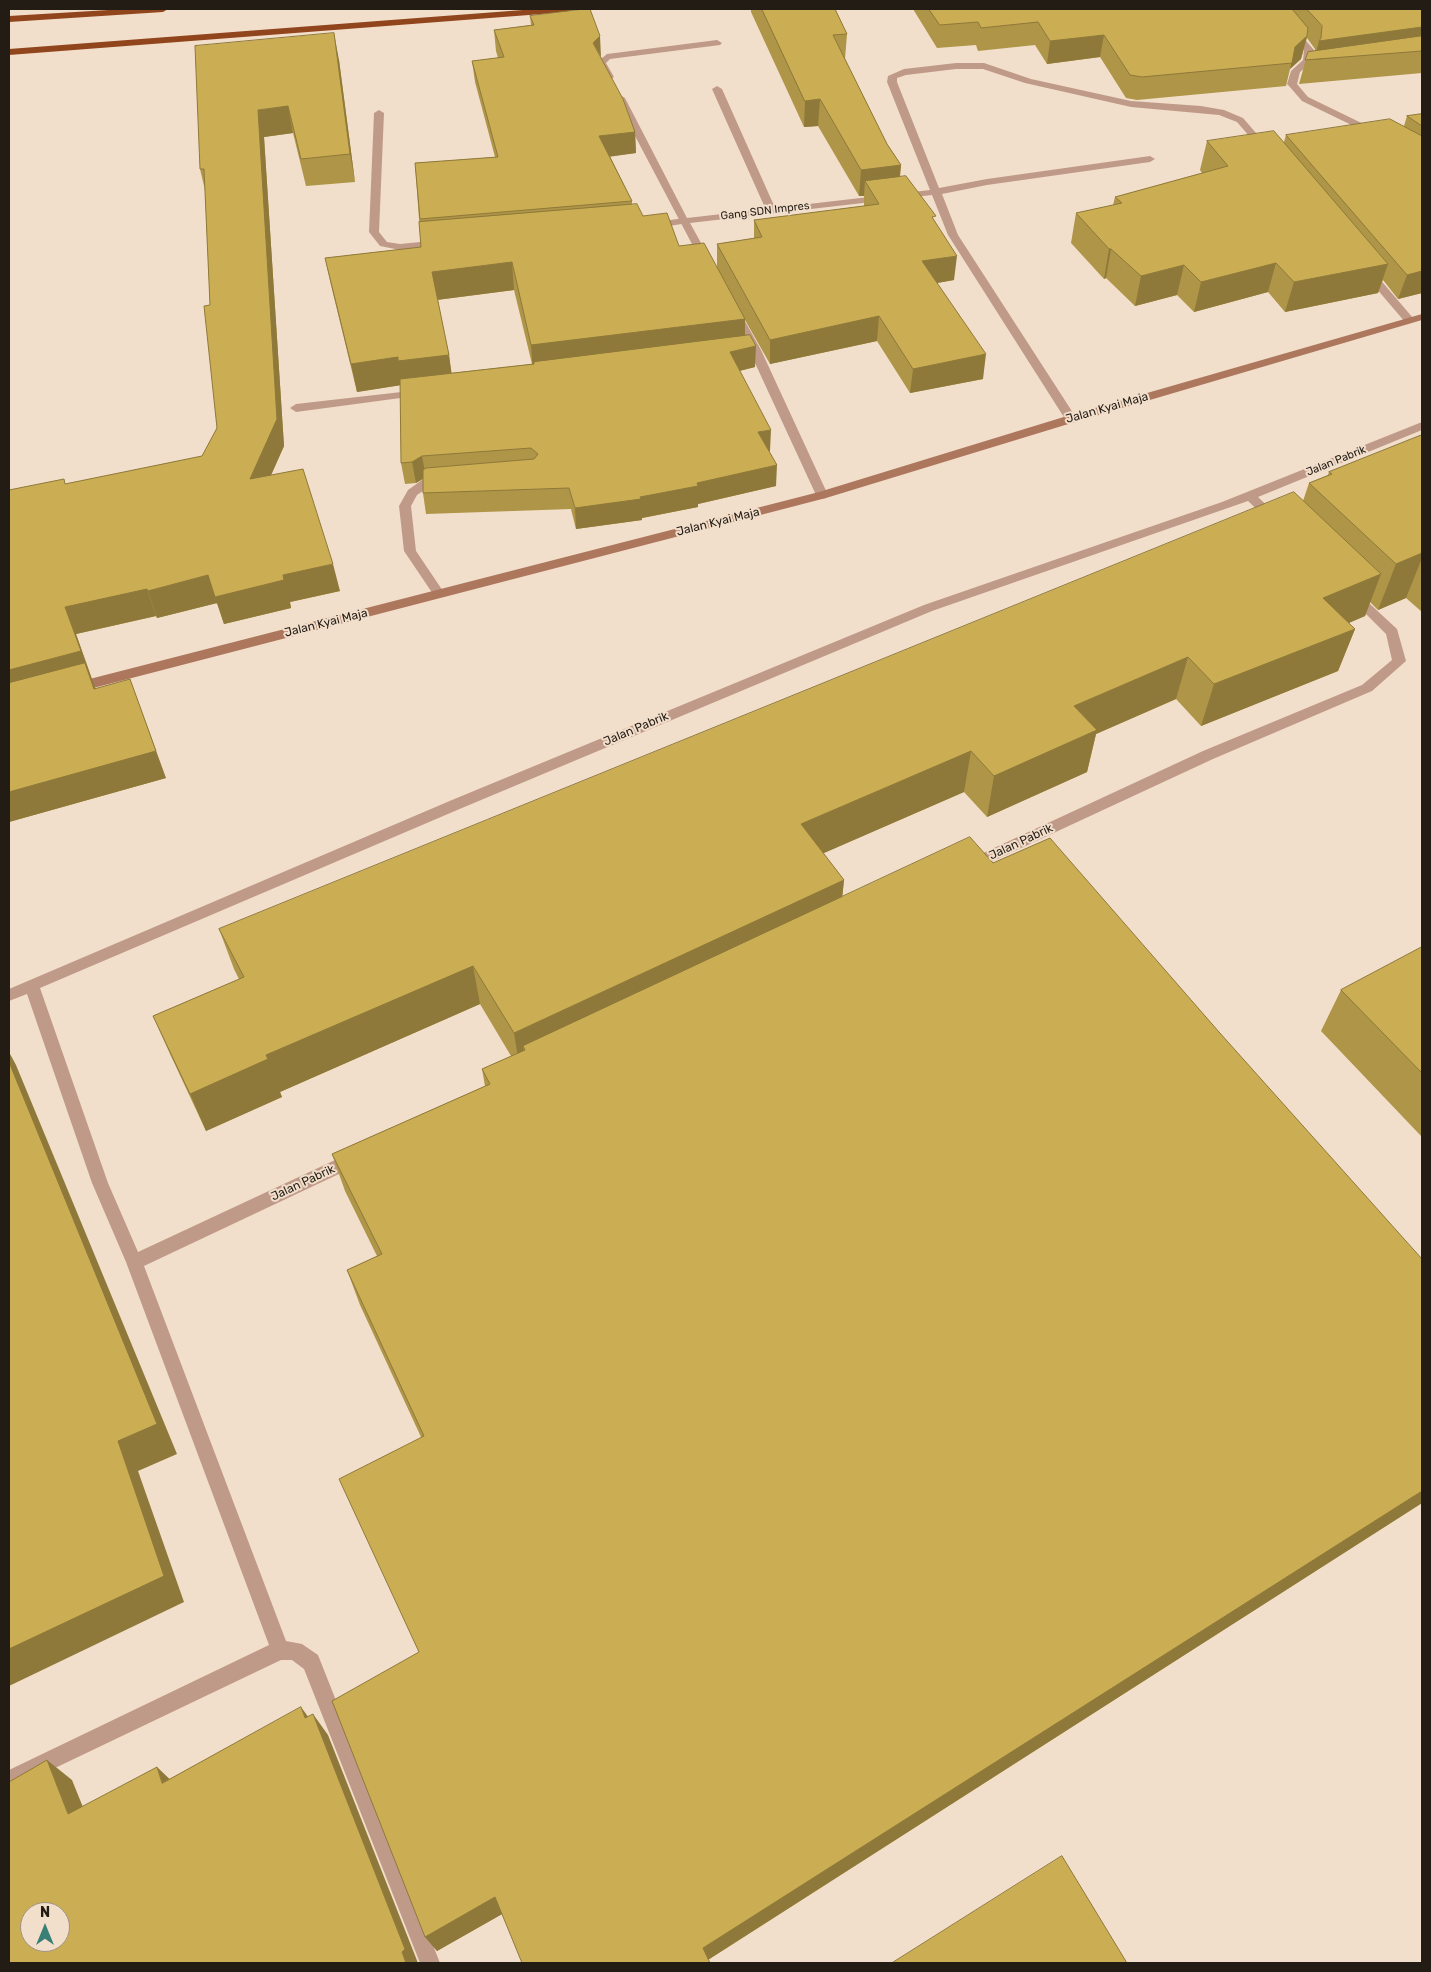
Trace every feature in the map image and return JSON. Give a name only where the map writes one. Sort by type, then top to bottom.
[{"type":"highway","points":[[9,19],[163,9]]},
{"type":"highway","points":[[9,52],[568,9]]},
{"type":"main road","name":"Jalan Kyai Maja","points":[[60,692],[822,495],[1071,419],[1422,317]]},
{"type":"street","points":[[1290,27],[1309,50],[1308,61],[1296,72],[1292,84],[1305,99],[1379,135]]},
{"type":"street","points":[[713,272],[684,221],[602,63],[607,57],[717,43]]},
{"type":"street","points":[[1071,419],[953,235],[892,82],[893,76],[898,73],[956,66],[984,66],[1028,81],[1131,104],[1201,108],[1221,112],[1240,120],[1274,160]]},
{"type":"street","points":[[1296,72],[1315,69]]},
{"type":"street","points":[[718,90],[771,210]]},
{"type":"street","points":[[379,113],[374,232],[384,244],[400,247],[450,242]]},
{"type":"street","name":"Gang SDN Impres","points":[[639,227],[936,192],[988,182],[1150,159]]},
{"type":"street","points":[[1360,262],[1409,320]]},
{"type":"street","points":[[732,307],[751,351],[822,495]]},
{"type":"street","points":[[296,408],[433,391]]},
{"type":"street","name":"Jalan Pabrik","points":[[9,994],[32,986],[457,804],[928,608],[1250,496],[1422,426]]},
{"type":"street","points":[[440,594],[410,551],[405,506],[412,493],[426,483],[455,481]]},
{"type":"street","points":[[1250,496],[1286,530]]},
{"type":"street","name":"Jalan Pabrik","points":[[960,870],[1208,755],[1367,688],[1400,661],[1392,632],[1342,585]]},
{"type":"street","points":[[32,986],[100,1183],[134,1262],[280,1650]]},
{"type":"street","name":"Jalan Pabrik","points":[[134,1262],[367,1153]]},
{"type":"street","points":[[9,1780],[280,1650],[295,1651],[311,1662],[430,1963]]},
{"type":"building","points":[[590,9],[600,36],[593,43],[623,99],[635,132],[599,136],[632,201],[420,219],[415,163],[498,157],[472,61],[504,57],[494,30],[534,25],[530,16]]},
{"type":"building","points":[[762,9],[835,9],[847,34],[833,35],[887,144],[901,165],[861,170],[820,99],[805,101]]},
{"type":"building","points":[[929,9],[1292,9],[1308,28],[1307,36],[1295,47],[1292,63],[1142,77],[1130,75],[1104,35],[1050,41],[1038,22],[981,28],[978,22],[940,25]]},
{"type":"building","points":[[1307,9],[1422,9],[1422,27],[1319,41],[1322,26]]},
{"type":"building","points":[[334,33],[350,154],[301,159],[288,106],[258,110],[277,419],[250,479],[303,469],[333,564],[283,575],[284,580],[215,597],[208,575],[148,591],[147,589],[65,607],[81,651],[9,670],[9,490],[64,479],[65,484],[202,456],[217,428],[204,306],[210,305],[204,169],[200,169],[195,46]]},
{"type":"building","points":[[1422,36],[1422,51],[1305,60],[1308,52]]},
{"type":"building","points":[[1422,114],[1422,126],[1407,116]]},
{"type":"building","points":[[1390,119],[1422,136],[1422,271],[1407,275],[1286,135]]},
{"type":"building","points":[[1274,131],[1388,264],[1294,282],[1276,263],[1201,282],[1184,265],[1141,276],[1109,249],[1076,213],[1122,203],[1115,197],[1228,166],[1207,141]]},
{"type":"building","points":[[906,176],[936,216],[932,217],[957,256],[922,261],[986,354],[913,369],[879,316],[770,340],[717,244],[762,237],[754,220],[879,204],[865,181]]},
{"type":"building","points":[[637,204],[643,216],[667,213],[679,246],[704,243],[745,319],[531,345],[512,262],[432,272],[449,355],[398,361],[398,357],[351,364],[325,258],[421,247],[419,222]]},
{"type":"building","points":[[750,335],[756,346],[730,352],[771,430],[758,432],[777,465],[697,483],[698,486],[640,497],[641,499],[575,508],[569,488],[423,493],[423,470],[426,468],[534,459],[538,454],[531,448],[422,456],[412,462],[401,463],[400,379],[534,364],[534,362]]},
{"type":"building","points":[[1422,435],[1422,553],[1396,564],[1309,483],[1332,474],[1329,472]]},
{"type":"building","points":[[1294,492],[1381,574],[1323,598],[1355,629],[1214,684],[1188,657],[1074,706],[1097,730],[994,776],[971,751],[801,824],[844,880],[514,1033],[473,966],[266,1055],[268,1059],[190,1094],[153,1016],[244,977],[219,929]]},
{"type":"building","points":[[85,663],[94,689],[130,679],[156,751],[9,792],[9,683]]},
{"type":"building","points":[[970,837],[993,863],[1050,838],[1219,1032],[1422,1259],[1422,1491],[703,1948],[710,1963],[522,1963],[495,1897],[425,1937],[332,1701],[419,1652],[339,1479],[424,1436],[347,1270],[382,1254],[332,1154],[490,1084],[482,1069],[525,1050],[523,1046]]},
{"type":"building","points":[[1422,947],[1422,1073],[1341,990]]},
{"type":"building","points":[[9,1062],[157,1424],[118,1441],[164,1576],[9,1649]]},
{"type":"building","points":[[301,1707],[305,1718],[313,1714],[405,1949],[402,1952],[406,1963],[9,1963],[9,1782],[47,1760],[68,1814],[157,1767],[162,1783]]},
{"type":"building","points":[[1062,1856],[1127,1963],[892,1963]]}]
